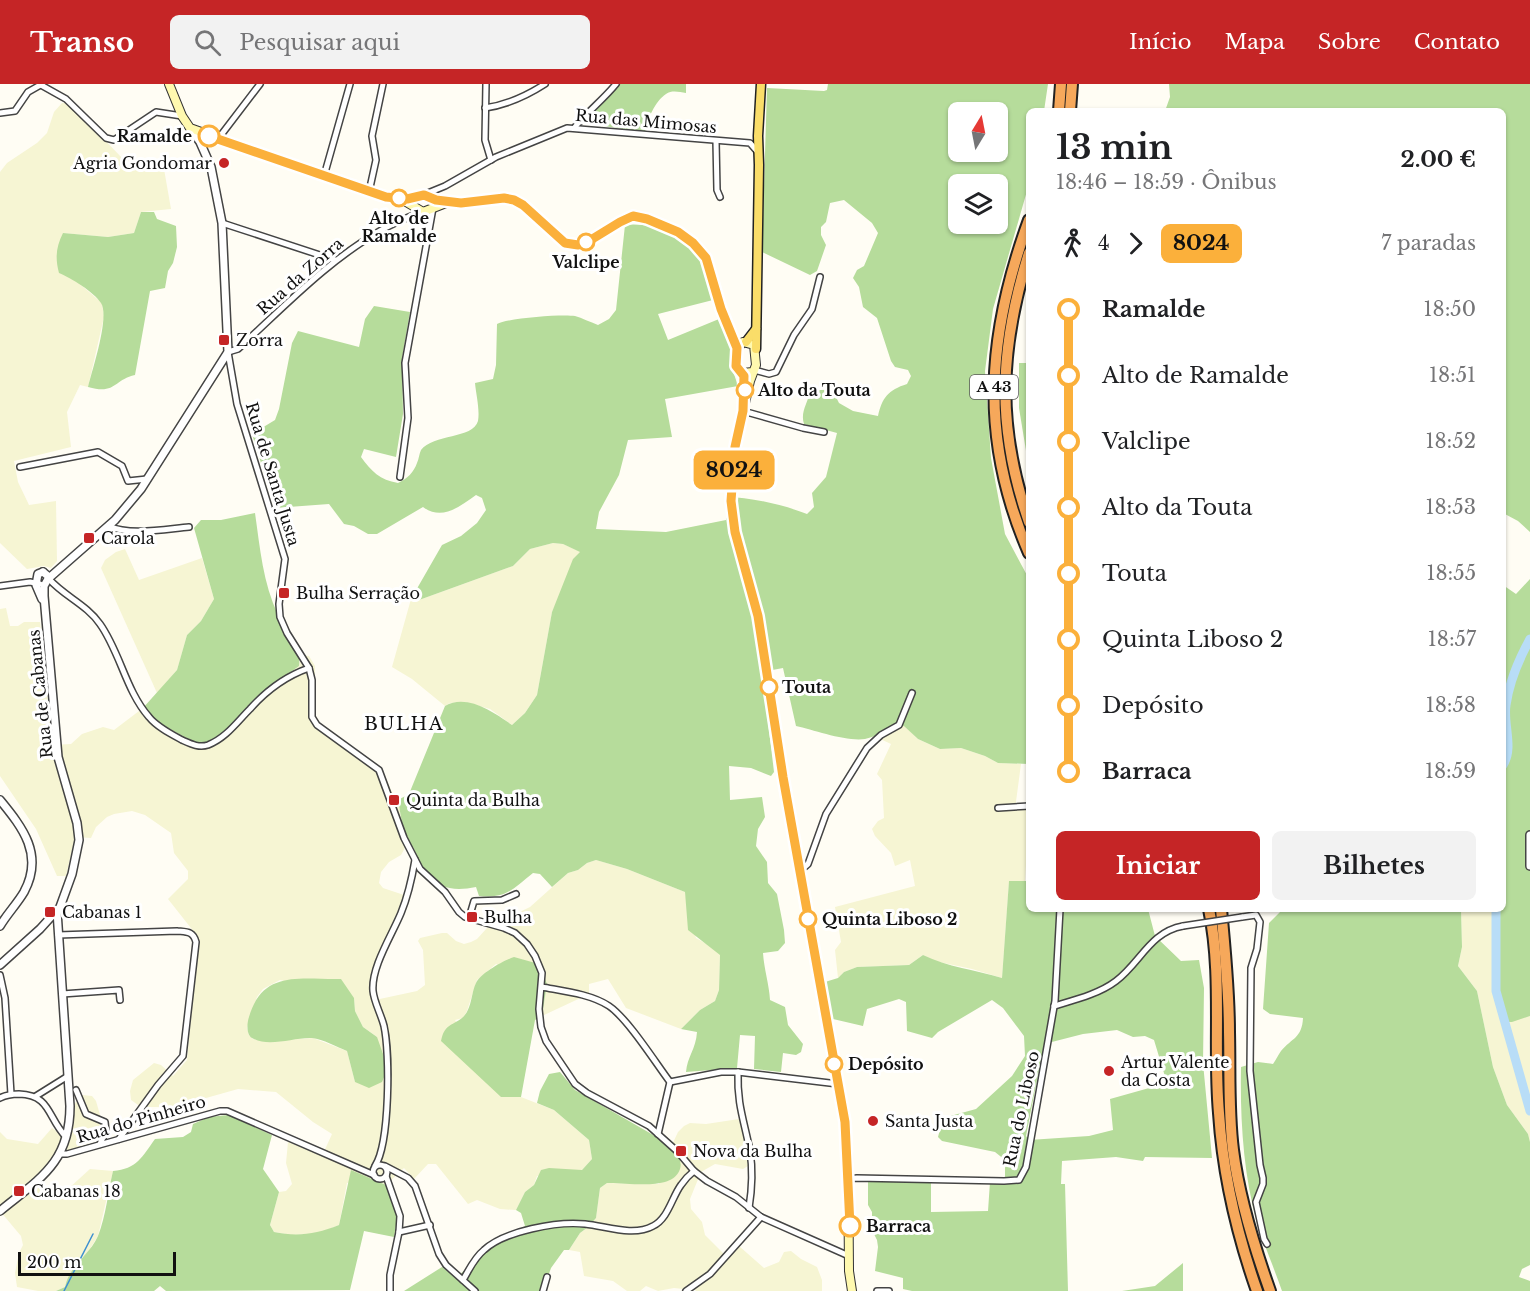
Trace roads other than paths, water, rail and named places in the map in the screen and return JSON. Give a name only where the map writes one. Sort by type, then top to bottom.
[{"type":"highway","points":[[1059,108],[1061,84]]},
{"type":"highway","points":[[1070,108],[1072,84]]},
{"type":"highway","name":"A 43","points":[[1026,229],[1006,291],[998,333],[994,378],[996,428],[1004,476],[1011,505],[1026,545]]},
{"type":"highway","name":"A 43","points":[[1026,264],[1011,322],[1004,384],[1006,423],[1011,454],[1026,511]]},
{"type":"highway","points":[[1209,912],[1217,995],[1218,1112],[1223,1152],[1244,1252],[1257,1291]]},
{"type":"highway","points":[[1221,912],[1228,1003],[1229,1110],[1233,1151],[1238,1184],[1255,1249],[1270,1291]]},
{"type":"main road","points":[[169,84],[182,116],[190,128],[369,192],[427,209],[450,203],[472,203],[504,198],[514,200],[523,205],[565,243],[578,245],[633,216],[647,219],[678,232],[693,243],[706,258],[737,348],[736,366],[745,380],[743,411]]},
{"type":"main road","points":[[759,165],[758,132],[761,84]]},
{"type":"main road","points":[[758,132],[762,135],[759,165],[756,349],[754,371],[735,447],[731,501],[735,532],[758,616],[783,777],[847,1136],[849,1256],[852,1291]]},
{"type":"main road","points":[[395,198],[407,199],[427,209]]},
{"type":"main road","points":[[727,323],[744,342],[754,345],[756,349]]},
{"type":"main road","points":[[737,348],[756,329]]},
{"type":"main road","points":[[742,373],[754,371]]},
{"type":"main road","points":[[850,1277],[857,1291]]},
{"type":"street","points":[[0,113],[15,111],[28,92],[41,84],[66,99],[106,138],[114,140],[156,112],[182,116]]},
{"type":"street","points":[[218,139],[260,84]]},
{"type":"street","points":[[324,176],[350,84]]},
{"type":"street","points":[[369,192],[376,160],[372,136],[383,84]]},
{"type":"street","points":[[486,84],[485,140],[491,159]]},
{"type":"street","points":[[485,108],[496,107],[545,84]]},
{"type":"street","points":[[575,127],[584,116],[602,102],[616,84]]},
{"type":"street","points":[[0,586],[42,581],[109,526],[147,479],[228,352],[222,223],[211,167],[200,142],[190,128]]},
{"type":"street","name":"Rua das Mimosas","points":[[427,209],[445,186],[491,159],[567,128],[750,143]]},
{"type":"street","points":[[758,132],[754,141],[750,143],[758,151]]},
{"type":"street","points":[[716,141],[717,190],[720,197]]},
{"type":"street","points":[[445,186],[442,195],[450,203]]},
{"type":"street","name":"Rua das Mimosas","points":[[427,209],[445,186]]},
{"type":"street","points":[[400,477],[408,418],[405,363],[427,209]]},
{"type":"street","name":"Rua da Zorra","points":[[228,352],[238,349],[335,260],[363,240],[427,209]]},
{"type":"street","points":[[222,223],[335,260]]},
{"type":"street","points":[[754,371],[771,374],[777,370],[794,335],[812,309],[820,277]]},
{"type":"street","name":"Rua de Santa Justa","points":[[228,352],[237,404],[285,559],[285,574],[279,604],[280,617],[287,633],[309,668]]},
{"type":"street","points":[[743,411],[824,432]]},
{"type":"street","points":[[20,467],[98,452],[122,466],[128,481],[147,479]]},
{"type":"street","points":[[109,526],[119,530],[151,531],[189,527]]},
{"type":"street","points":[[42,581],[91,612],[108,636],[139,702],[149,717],[173,735],[192,744],[208,745],[238,724],[262,697],[289,676],[309,668],[312,681],[312,717],[317,725],[332,738],[379,770],[404,838],[420,869],[445,892],[459,912],[469,918],[515,933],[536,956],[542,973],[539,1009],[541,1026],[558,1060],[575,1084],[658,1134],[706,1181],[736,1197],[761,1217],[849,1256]]},
{"type":"street","name":"Rua de Cabanas","points":[[0,965],[57,911],[69,884],[79,840],[77,823],[58,757],[42,581]]},
{"type":"street","points":[[800,871],[808,864],[826,813],[867,747],[881,735],[899,725],[912,693]]},
{"type":"street","points":[[0,800],[21,826],[30,847],[32,862],[31,876],[24,892],[0,926]]},
{"type":"street","points":[[998,808],[1026,806]]},
{"type":"street","points":[[1530,835],[1530,866]]},
{"type":"street","points":[[389,1188],[376,1177],[375,1167],[380,1154],[388,1102],[387,1049],[384,1027],[373,991],[375,976],[407,897],[415,858]]},
{"type":"street","points":[[469,918],[474,901],[502,900],[516,894]]},
{"type":"street","points":[[0,1211],[49,1170],[61,1154],[67,1137],[70,1115],[57,911]]},
{"type":"street","name":"Rua do Liboso","points":[[848,1179],[1019,1180],[1026,1167],[1054,1006],[1060,912]]},
{"type":"street","points":[[1054,1006],[1080,998],[1114,983],[1132,967],[1155,938],[1165,931],[1183,926],[1256,915],[1260,922],[1257,949],[1251,968],[1250,1071],[1263,1178],[1256,1202],[1267,1244]]},
{"type":"street","points":[[40,929],[51,930],[58,935],[177,931],[190,932],[194,935],[196,942],[183,1056],[158,1085],[119,1139]]},
{"type":"street","points":[[0,975],[5,998],[10,1094]]},
{"type":"street","points":[[542,987],[582,996],[607,1005],[620,1015],[670,1082],[658,1134]]},
{"type":"street","points":[[62,994],[119,990],[120,1000]]},
{"type":"street","points":[[670,1082],[721,1072],[738,1072],[838,1084]]},
{"type":"street","points":[[738,1072],[738,1099],[750,1152],[753,1185],[749,1208]]},
{"type":"street","points":[[36,1096],[68,1076]]},
{"type":"street","points":[[75,1090],[86,1114],[105,1122],[106,1131],[100,1144]]},
{"type":"street","points":[[0,1098],[10,1094],[36,1096],[42,1100],[60,1130],[67,1137]]},
{"type":"street","name":"Rua do Pinheiro","points":[[61,1154],[227,1111],[237,1113],[376,1177]]},
{"type":"street","points":[[380,1154],[387,1170],[389,1188],[399,1211],[399,1232],[390,1275],[390,1291]]},
{"type":"street","points":[[360,1170],[384,1166],[404,1176],[415,1186],[439,1254],[446,1265],[475,1291]]},
{"type":"street","points":[[463,1280],[475,1259],[484,1249],[496,1241],[516,1234],[573,1223],[627,1230],[651,1228],[661,1221],[681,1185],[694,1171]]},
{"type":"street","points":[[376,1177],[404,1176]]},
{"type":"street","points":[[686,1291],[710,1274],[761,1217]]},
{"type":"street","points":[[399,1232],[430,1225]]},
{"type":"street","points":[[543,1291],[547,1277]]},
{"type":"street","points":[[877,1291],[889,1291]]},
{"type":"waterway","points":[[1506,705],[1515,671],[1530,639]]},
{"type":"waterway","points":[[1506,723],[1508,751],[1506,758]]},
{"type":"waterway","points":[[1496,912],[1496,991],[1530,1111]]},
{"type":"waterway","points":[[64,1291],[93,1234]]},
{"type":"place","name":"Ramalde","points":[[209,136]]},
{"type":"place","name":"Agria Gondomar","points":[[224,163]]},
{"type":"place","name":"Alto de Ramalde","points":[[399,198]]},
{"type":"place","name":"Valclipe","points":[[586,242]]},
{"type":"place","name":"Zorra","points":[[224,340]]},
{"type":"place","name":"Alto da Touta","points":[[745,390]]},
{"type":"place","name":"Carola","points":[[89,538]]},
{"type":"place","name":"Bulha Serração","points":[[284,593]]},
{"type":"place","name":"Touta","points":[[769,687]]},
{"type":"place","name":"Quinta da Bulha","points":[[394,800]]},
{"type":"place","name":"Cabanas 1","points":[[50,912]]},
{"type":"place","name":"Bulha","points":[[472,917]]},
{"type":"place","name":"Quinta Liboso 2","points":[[808,919]]},
{"type":"place","name":"Depósito","points":[[834,1064]]},
{"type":"place","name":"Artur Valente da Costa","points":[[1109,1071]]},
{"type":"place","name":"Santa Justa","points":[[873,1121]]},
{"type":"place","name":"Nova da Bulha","points":[[681,1151]]},
{"type":"place","name":"Cabanas 18","points":[[19,1191]]},
{"type":"place","name":"Barraca","points":[[850,1226]]},
{"type":"district","name":"BULHA","points":[[404,724]]}]
